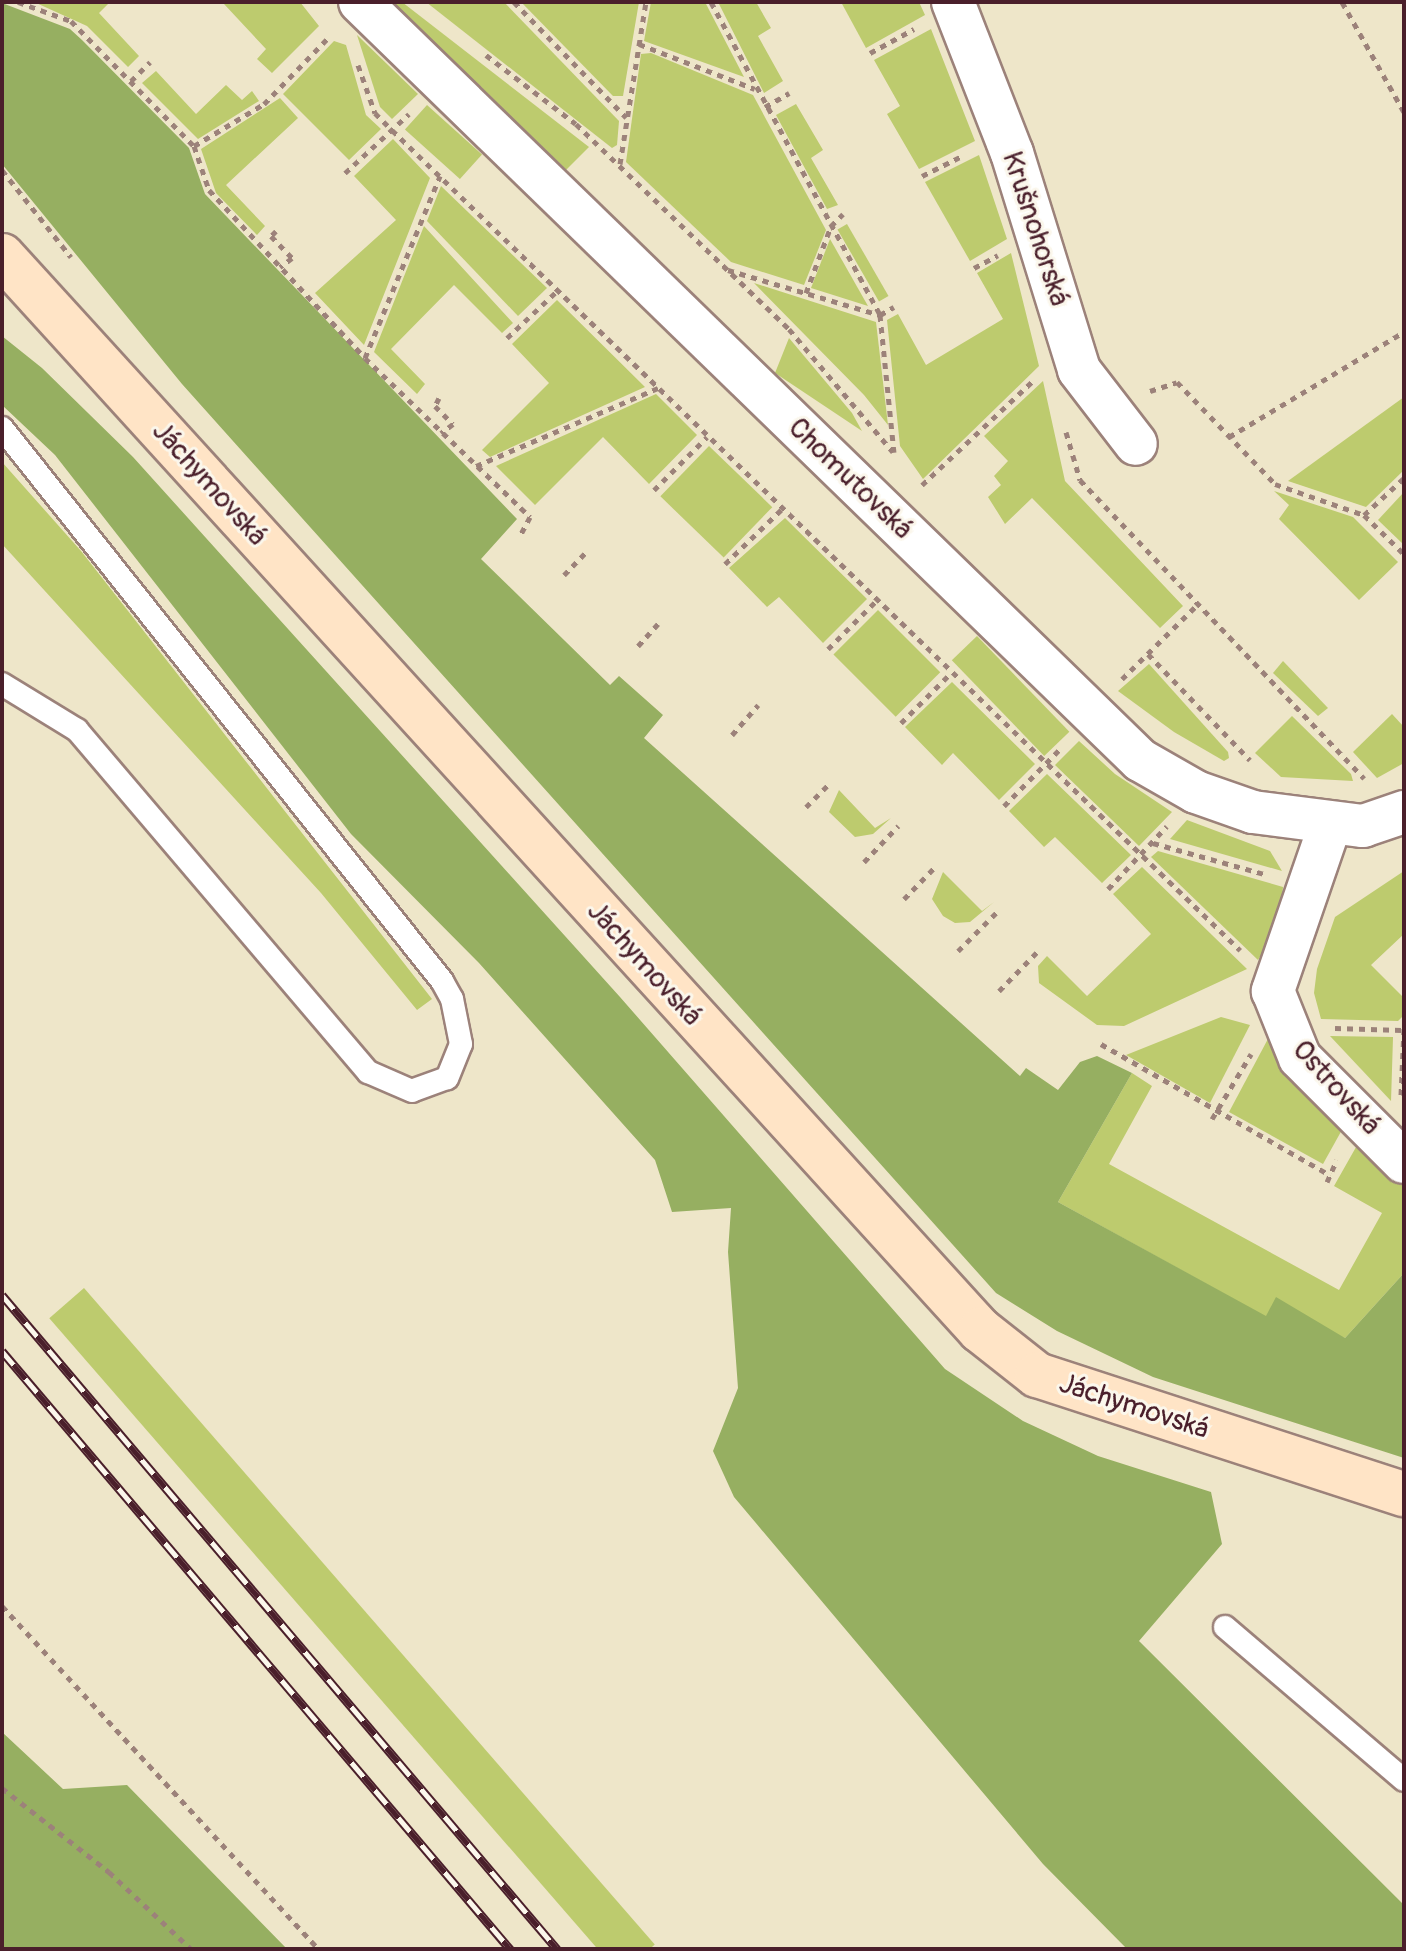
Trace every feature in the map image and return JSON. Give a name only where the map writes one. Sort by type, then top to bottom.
[{"type":"street","name":"Krušnohorská","points":[[937,14],[1012,153],[1079,370],[1103,406],[1136,444]]},
{"type":"street","name":"Chomutovská","points":[[349,15],[442,82],[1093,718],[1140,760],[1196,792],[1253,812],[1330,825],[1363,826],[1389,800]]},
{"type":"street","name":"Jáchymovská","points":[[2,256],[980,1330],[1037,1375],[1404,1494]]},
{"type":"street","points":[[1277,996],[1308,887],[1330,825]]},
{"type":"street","name":"Ostrovská","points":[[1277,996],[1300,1058],[1404,1162]]},
{"type":"lane","points":[[2,428],[442,981],[452,999],[461,1044],[447,1078],[412,1091],[368,1072],[77,730],[2,684]]},
{"type":"lane","points":[[1225,1627],[1404,1780]]},
{"type":"path","points":[[18,2],[71,21],[194,146],[209,190],[365,358],[530,517],[521,534]]},
{"type":"path","points":[[514,2],[626,117]]},
{"type":"path","points":[[619,165],[646,2]]},
{"type":"path","points":[[711,2],[880,315],[894,452]]},
{"type":"path","points":[[1342,2],[1404,112]]},
{"type":"path","points":[[870,53],[937,14]]},
{"type":"path","points":[[194,146],[264,104],[349,15]]},
{"type":"path","points":[[639,44],[756,90]]},
{"type":"path","points":[[477,49],[576,124],[789,329],[904,463]]},
{"type":"path","points":[[355,55],[375,113],[1045,764],[1277,996],[1212,1119]]},
{"type":"path","points":[[131,81],[150,62]]},
{"type":"path","points":[[345,173],[442,82]]},
{"type":"path","points":[[765,107],[789,93]]},
{"type":"path","points":[[922,176],[971,152]]},
{"type":"path","points":[[2,170],[79,267]]},
{"type":"path","points":[[365,358],[440,176]]},
{"type":"path","points":[[806,293],[831,226],[843,214]]},
{"type":"path","points":[[276,231],[271,236],[292,258],[280,267]]},
{"type":"path","points":[[726,269],[880,315],[894,307]]},
{"type":"path","points":[[507,338],[557,291]]},
{"type":"path","points":[[1229,437],[1404,332]]},
{"type":"path","points":[[922,485],[1037,377]]},
{"type":"path","points":[[1103,406],[1177,382],[1275,484],[1364,515],[1404,554]]},
{"type":"path","points":[[476,466],[658,388]]},
{"type":"path","points":[[439,398],[435,406],[453,424],[441,433]]},
{"type":"path","points":[[1064,423],[1080,480],[1389,800]]},
{"type":"path","points":[[654,490],[707,437]]},
{"type":"path","points":[[913,474],[931,496]]},
{"type":"path","points":[[1364,515],[1404,478]]},
{"type":"path","points":[[725,564],[782,509]]},
{"type":"path","points":[[564,575],[588,550]]},
{"type":"path","points":[[828,649],[876,601]]},
{"type":"path","points":[[1119,682],[1198,604]]},
{"type":"path","points":[[638,646],[658,624]]},
{"type":"path","points":[[1148,654],[1254,764]]},
{"type":"path","points":[[901,723],[951,673]]},
{"type":"path","points":[[732,735],[758,705]]},
{"type":"path","points":[[1004,806],[1093,718]]},
{"type":"path","points":[[806,807],[831,782]]},
{"type":"path","points":[[1108,889],[1153,843],[1196,792]]},
{"type":"path","points":[[864,862],[898,826]]},
{"type":"path","points":[[1153,843],[1308,887]]},
{"type":"path","points":[[904,899],[937,865]]},
{"type":"path","points":[[958,951],[1000,909]]},
{"type":"path","points":[[999,991],[1040,949]]},
{"type":"path","points":[[1332,1028],[1403,1029],[1401,1102]]},
{"type":"path","points":[[1101,1044],[1330,1175]]},
{"type":"path","points":[[2,1606],[319,1949]]},
{"type":"path","points":[[2,1788],[109,1872],[191,1949]]},
{"type":"green space","points":[[34,2],[110,2],[99,13],[139,56],[128,67],[87,26]]},
{"type":"green space","points":[[300,2],[319,26],[272,73],[257,59],[266,49],[224,4]]},
{"type":"green space","points":[[390,2],[402,2],[589,147],[564,172]]},
{"type":"green space","points":[[426,2],[504,2],[619,121],[617,145],[612,148]]},
{"type":"green space","points":[[521,2],[639,2],[623,96],[613,96]]},
{"type":"green space","points":[[651,2],[705,2],[744,77],[644,41]]},
{"type":"green space","points":[[718,2],[756,2],[771,28],[758,36],[783,81],[764,93]]},
{"type":"green space","points":[[841,2],[919,2],[925,15],[866,48]]},
{"type":"green space","points":[[2,3],[70,29],[82,40],[189,148],[205,194],[517,519],[481,559],[610,685],[619,676],[663,715],[644,738],[1020,1076],[1026,1068],[1058,1090],[1080,1062],[1097,1056],[1132,1073],[1058,1202],[1266,1316],[1276,1297],[1345,1338],[1404,1273],[1404,1458],[1153,1377],[1057,1331],[996,1293],[182,384],[2,164]]},
{"type":"green space","points":[[931,29],[975,141],[919,169],[887,114],[900,106],[874,60]]},
{"type":"green space","points":[[357,35],[418,94],[392,119],[380,107]]},
{"type":"green space","points":[[334,41],[346,45],[366,115],[381,129],[349,160],[283,94]]},
{"type":"green space","points":[[651,53],[753,95],[826,230],[804,285],[731,262],[626,162],[641,54]]},
{"type":"green space","points":[[156,71],[196,114],[226,85],[242,100],[252,91],[259,101],[198,139],[142,83]]},
{"type":"green space","points":[[280,98],[298,118],[226,185],[265,226],[257,235],[216,193],[201,149]]},
{"type":"green space","points":[[796,104],[823,150],[811,158],[838,205],[827,209],[776,115]]},
{"type":"green space","points":[[427,105],[482,155],[460,179],[405,130]]},
{"type":"green space","points":[[393,139],[430,178],[364,345],[315,293],[396,220],[354,176]]},
{"type":"green space","points":[[979,155],[1007,239],[970,261],[925,182]]},
{"type":"green space","points":[[441,186],[547,288],[518,316],[427,221]]},
{"type":"green space","points":[[847,224],[888,296],[879,301],[837,230]]},
{"type":"green space","points":[[424,226],[513,323],[502,333],[454,285],[391,349],[425,384],[417,394],[374,352]]},
{"type":"green space","points":[[830,239],[868,306],[811,288]]},
{"type":"green space","points":[[1011,253],[1039,366],[923,479],[900,446],[887,320],[898,314],[926,365],[1003,319],[977,273]]},
{"type":"green space","points":[[754,283],[876,322],[888,425],[864,395]]},
{"type":"green space","points":[[557,300],[645,387],[490,457],[482,450],[549,383],[512,344]]},
{"type":"green space","points":[[2,336],[42,368],[133,457],[620,997],[945,1369],[1023,1421],[1098,1456],[1211,1492],[1222,1544],[1139,1641],[1404,1905],[1404,1949],[1127,1949],[1043,1864],[734,1497],[713,1451],[738,1388],[728,1252],[731,1208],[672,1212],[655,1160],[479,963],[351,834],[55,455],[2,405]]},
{"type":"green space","points":[[789,338],[852,413],[862,431],[775,373]]},
{"type":"green space","points":[[1043,381],[1065,481],[1183,606],[1160,628],[1032,498],[1005,524],[988,497],[1001,485],[994,476],[1008,461],[984,436]]},
{"type":"green space","points":[[656,394],[697,435],[649,484],[603,437],[535,505],[496,466]]},
{"type":"green space","points":[[1404,397],[1404,470],[1366,507],[1288,481]]},
{"type":"green space","points":[[709,446],[772,507],[724,557],[660,496]]},
{"type":"green space","points":[[2,462],[81,551],[432,999],[417,1010],[321,893],[2,544]]},
{"type":"green space","points":[[1274,491],[1353,517],[1398,562],[1359,600],[1279,519],[1289,505]]},
{"type":"green space","points":[[1404,492],[1404,545],[1378,520]]},
{"type":"green space","points":[[785,518],[867,599],[823,643],[779,597],[767,607],[729,568]]},
{"type":"green space","points":[[878,610],[940,672],[896,717],[833,655]]},
{"type":"green space","points":[[977,636],[1069,732],[1044,756],[952,660]]},
{"type":"green space","points":[[1283,661],[1328,708],[1318,716],[1273,673]]},
{"type":"green space","points":[[1149,664],[1228,752],[1229,758],[1224,761],[1174,732],[1118,691]]},
{"type":"green space","points":[[952,682],[1035,764],[999,800],[953,753],[942,765],[905,727]]},
{"type":"green space","points":[[1392,714],[1404,727],[1404,763],[1377,778],[1353,752]]},
{"type":"green space","points":[[1292,716],[1351,774],[1353,781],[1281,777],[1255,753]]},
{"type":"green space","points":[[1079,741],[1115,774],[1172,812],[1139,846],[1055,765]]},
{"type":"green space","points":[[1047,774],[1131,855],[1102,883],[1055,837],[1044,847],[1009,811]]},
{"type":"green space","points":[[839,790],[875,828],[891,818],[873,834],[855,837],[829,812]]},
{"type":"green space","points":[[1187,820],[1270,851],[1282,871],[1170,839]]},
{"type":"green space","points":[[1158,851],[1283,887],[1280,923],[1258,960],[1151,857]]},
{"type":"green space","points":[[1142,867],[1247,969],[1124,1026],[1097,1025],[1039,983],[1038,966],[1047,956],[1087,996],[1151,934],[1113,894]]},
{"type":"green space","points":[[1404,871],[1404,934],[1371,965],[1404,998],[1404,1015],[1398,1021],[1321,1019],[1314,993],[1317,969],[1335,917]]},
{"type":"green space","points":[[943,872],[982,911],[994,902],[970,922],[955,923],[943,916],[932,899]]},
{"type":"green space","points":[[1221,1017],[1250,1025],[1210,1103],[1126,1055]]},
{"type":"green space","points":[[1330,1036],[1393,1037],[1391,1101]]},
{"type":"green space","points":[[1269,1037],[1348,1119],[1323,1164],[1229,1112]]},
{"type":"green space","points":[[1132,1073],[1152,1086],[1109,1164],[1339,1290],[1382,1213],[1334,1186],[1364,1133],[1404,1175],[1404,1273],[1345,1338],[1266,1317],[1058,1202]]},
{"type":"green space","points":[[84,1288],[655,1945],[650,1949],[598,1949],[49,1318]]},
{"type":"green space","points":[[2,1732],[63,1789],[127,1785],[287,1949],[2,1949]]},
{"type":"railway","points":[[2,1295],[557,1949]]},
{"type":"railway","points":[[2,1351],[510,1949]]}]
